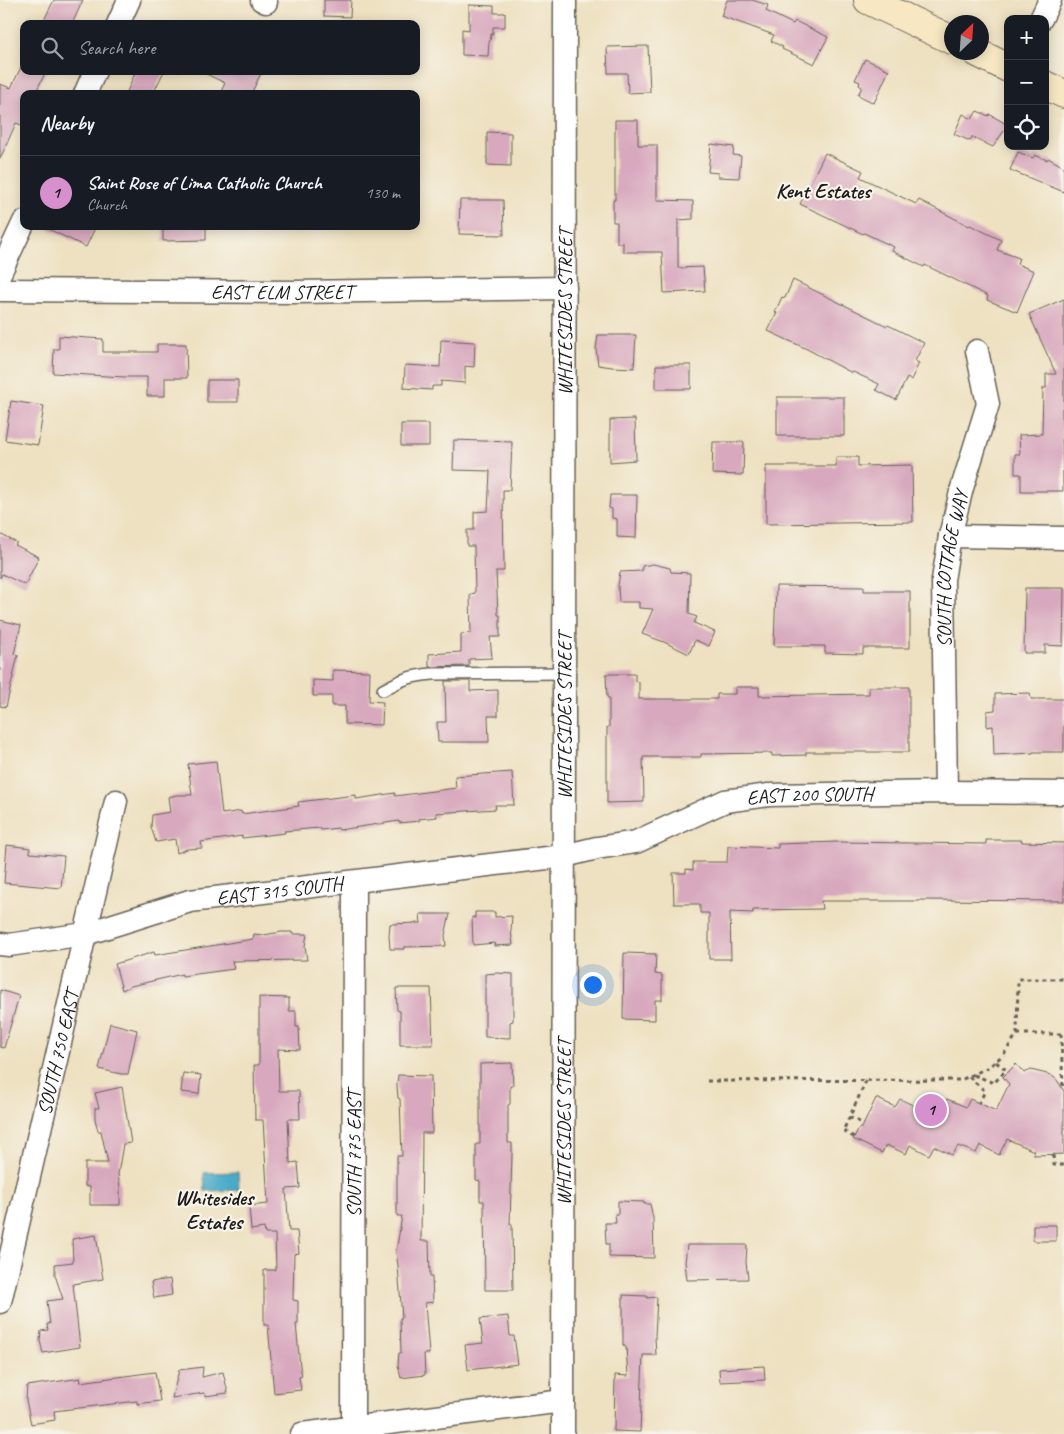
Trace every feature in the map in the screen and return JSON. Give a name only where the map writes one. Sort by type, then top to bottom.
[{"type":"main road","points":[[868,0],[944,36]]},
{"type":"main road","points":[[989,58],[1004,66]]},
{"type":"main road","points":[[1049,87],[1064,94]]},
{"type":"street","points":[[120,20],[129,0]]},
{"type":"street","name":"WHITESIDES STREET","points":[[563,1434],[565,0]]},
{"type":"street","points":[[1043,15],[1050,0]]},
{"type":"street","points":[[87,90],[93,75]]},
{"type":"street","points":[[0,273],[20,230]]},
{"type":"street","name":"EAST ELM STREET","points":[[0,290],[296,292],[565,288]]},
{"type":"street","name":"SOUTH COTTAGE WAY","points":[[946,792],[943,580],[950,536],[962,488],[988,404],[977,351]]},
{"type":"street","points":[[950,536],[1064,538]]},
{"type":"street","name":"EAST 200 SOUTH","points":[[564,856],[597,848],[636,842],[725,801],[770,795],[946,792],[1064,793]]},
{"type":"street","name":"SOUTH 750 EAST","points":[[0,1302],[116,801]]},
{"type":"street","name":"EAST 315 SOUTH","points":[[0,944],[9,946],[85,934],[190,902],[564,856]]},
{"type":"street","name":"SOUTH 775 EAST","points":[[352,1428],[354,882]]},
{"type":"street","points":[[302,1434],[563,1401]]},
{"type":"lane","points":[[382,690],[404,678],[414,675],[565,673]]},
{"type":"path","points":[[707,1081],[961,1080],[996,1062],[1004,1054],[1016,1034],[1018,979],[1064,979]]},
{"type":"path","points":[[1016,1034],[1062,1034],[1063,1089]]},
{"type":"path","points":[[973,1074],[994,1083],[1008,1071],[996,1062]]},
{"type":"path","points":[[969,1077],[985,1091],[979,1103]]},
{"type":"path","points":[[854,1137],[842,1132],[866,1080]]},
{"type":"path","points":[[849,1117],[864,1124]]},
{"type":"path","points":[[1053,1154],[1054,1165],[1064,1164]]},
{"type":"water","points":[[238,1172],[239,1190],[205,1191],[204,1173]]},
{"type":"building","points":[[54,0],[83,0],[74,20],[44,20]]},
{"type":"building","points":[[324,0],[351,0],[350,17],[324,16]]},
{"type":"building","points":[[727,0],[752,0],[768,5],[766,11],[793,24],[795,21],[828,37],[814,64],[782,49],[783,47],[771,41],[774,35],[721,16]]},
{"type":"building","points":[[469,5],[494,6],[494,13],[505,13],[505,27],[493,27],[488,56],[462,55],[462,29],[469,30]]},
{"type":"building","points":[[648,46],[650,92],[628,93],[627,73],[608,73],[607,47]]},
{"type":"building","points":[[865,59],[889,70],[874,103],[858,95],[862,87],[859,85],[860,82],[855,80]]},
{"type":"building","points":[[20,69],[20,75],[44,75],[37,90],[20,90],[20,124],[16,123],[0,159],[0,84],[11,88]]},
{"type":"building","points":[[134,75],[162,75],[155,90],[128,90]]},
{"type":"building","points":[[208,75],[260,75],[253,90],[222,90],[225,83]]},
{"type":"building","points":[[977,111],[989,116],[989,114],[1004,123],[1004,131],[993,147],[972,137],[970,141],[954,134],[963,114],[972,119]]},
{"type":"building","points":[[615,120],[638,120],[638,145],[657,145],[657,200],[693,201],[693,219],[678,220],[678,268],[703,267],[705,291],[664,293],[662,252],[623,252],[623,243],[617,243],[617,222],[613,222],[613,200],[615,200]]},
{"type":"building","points":[[487,132],[511,133],[511,166],[487,165]]},
{"type":"building","points":[[711,144],[734,147],[733,155],[741,156],[739,178],[718,177],[718,173],[708,172]]},
{"type":"building","points":[[1018,152],[1033,158],[1035,155],[1047,160],[1048,158],[1064,167],[1064,192],[1010,170]]},
{"type":"building","points":[[825,153],[863,171],[860,177],[916,204],[919,200],[1001,240],[997,250],[1019,258],[1017,264],[1034,271],[1017,312],[987,300],[988,296],[892,251],[894,247],[800,204]]},
{"type":"building","points":[[460,200],[503,200],[504,235],[459,234]]},
{"type":"building","points":[[50,230],[94,230],[86,247]]},
{"type":"building","points":[[163,230],[206,230],[206,240],[163,241]]},
{"type":"building","points":[[793,280],[924,343],[915,361],[919,363],[911,380],[907,378],[896,400],[876,390],[879,384],[852,373],[768,331],[782,297],[785,298]]},
{"type":"building","points":[[1064,299],[1063,491],[1021,491],[1021,474],[1015,474],[1015,454],[1020,454],[1019,435],[1042,434],[1043,388],[1046,388],[1046,374],[1056,374],[1029,314]]},
{"type":"building","points":[[598,335],[636,335],[634,368],[598,365],[596,349]]},
{"type":"building","points":[[59,336],[103,339],[103,352],[157,352],[157,344],[186,344],[187,378],[165,378],[165,396],[147,396],[147,377],[53,373],[54,349],[59,349]]},
{"type":"building","points":[[441,340],[475,342],[474,367],[465,366],[465,383],[441,381],[441,386],[432,386],[432,390],[404,388],[405,365],[440,367]]},
{"type":"building","points":[[656,365],[691,365],[691,389],[656,389]]},
{"type":"building","points":[[207,380],[238,380],[238,402],[207,402]]},
{"type":"building","points":[[777,397],[844,397],[844,436],[777,436]]},
{"type":"building","points":[[11,401],[44,406],[38,445],[5,440]]},
{"type":"building","points":[[635,419],[636,460],[610,462],[610,420]]},
{"type":"building","points":[[401,424],[429,424],[429,446],[401,446]]},
{"type":"building","points":[[454,440],[512,442],[510,490],[503,490],[504,571],[496,571],[500,637],[490,637],[492,658],[469,659],[469,666],[429,667],[429,654],[461,652],[461,634],[471,633],[470,594],[475,593],[474,546],[467,546],[467,530],[474,530],[474,512],[488,511],[490,471],[453,470]]},
{"type":"building","points":[[713,442],[744,442],[743,475],[712,474]]},
{"type":"building","points":[[836,457],[858,457],[858,466],[912,465],[913,522],[766,524],[766,466],[836,466]]},
{"type":"building","points":[[610,495],[637,495],[636,538],[617,537],[617,519],[612,518],[612,509],[609,508]]},
{"type":"building","points":[[0,534],[17,543],[15,545],[39,557],[25,585],[2,574],[0,578]]},
{"type":"building","points":[[653,564],[670,568],[671,572],[690,573],[689,614],[697,617],[694,623],[715,632],[709,646],[695,640],[689,654],[642,634],[653,609],[639,608],[639,602],[619,602],[618,586],[620,572],[642,571],[642,566]]},
{"type":"building","points":[[776,586],[864,587],[864,591],[910,591],[910,648],[863,648],[863,654],[825,653],[825,646],[774,646]]},
{"type":"building","points":[[1025,588],[1064,588],[1063,646],[1045,645],[1045,653],[1024,653]]},
{"type":"building","points":[[0,620],[21,625],[14,654],[18,655],[6,707],[0,706]]},
{"type":"building","points":[[333,670],[370,671],[369,701],[383,702],[382,725],[345,724],[345,706],[332,706],[332,696],[313,696],[313,680],[333,681]]},
{"type":"building","points":[[606,674],[635,674],[635,681],[639,682],[639,699],[717,699],[717,694],[735,694],[735,687],[759,687],[759,696],[869,694],[869,687],[909,687],[909,752],[806,752],[806,755],[772,756],[772,753],[701,754],[701,757],[643,757],[644,802],[607,803],[609,698],[607,697]]},
{"type":"building","points":[[445,681],[470,681],[470,691],[498,690],[498,716],[488,716],[489,742],[438,742],[437,722],[446,722]]},
{"type":"building","points":[[1030,693],[1031,699],[1064,699],[1064,752],[994,755],[993,726],[987,727],[987,711],[995,710],[995,694]]},
{"type":"building","points":[[216,761],[222,814],[241,811],[242,814],[299,806],[298,802],[356,795],[356,799],[395,793],[395,796],[456,788],[455,776],[512,772],[514,805],[495,805],[496,809],[436,813],[437,817],[419,819],[419,821],[399,823],[399,821],[339,830],[338,828],[321,830],[320,828],[284,831],[285,833],[242,838],[242,836],[201,842],[202,848],[187,849],[177,853],[175,839],[156,842],[151,827],[152,815],[170,812],[168,797],[192,795],[188,764]]},
{"type":"building","points":[[986,840],[1064,843],[1064,901],[821,901],[822,909],[753,910],[753,913],[730,912],[731,959],[709,959],[709,913],[700,913],[700,904],[674,904],[673,873],[686,873],[686,869],[693,870],[693,862],[727,862],[728,846],[778,848],[778,844],[837,842],[986,844]]},
{"type":"building","points":[[7,845],[30,848],[30,853],[64,856],[61,888],[4,883]]},
{"type":"building","points":[[475,912],[495,912],[495,917],[512,916],[513,945],[494,946],[495,943],[473,945],[472,917],[475,918]]},
{"type":"building","points":[[420,914],[450,914],[445,935],[446,946],[390,949],[390,924],[421,923]]},
{"type":"building","points":[[281,932],[307,934],[305,946],[307,960],[232,961],[234,969],[182,976],[182,974],[131,986],[122,990],[115,964],[154,952],[155,955],[253,939],[254,934],[264,935]]},
{"type":"building","points":[[624,953],[656,954],[655,974],[662,975],[662,1000],[655,1000],[655,1020],[623,1019]]},
{"type":"building","points":[[485,974],[513,974],[513,1021],[510,1022],[510,1038],[485,1037]]},
{"type":"building","points":[[396,988],[431,988],[433,1045],[400,1045],[400,1011],[397,1010]]},
{"type":"building","points":[[0,990],[19,996],[4,1048],[0,1047]]},
{"type":"building","points":[[259,997],[289,998],[289,1011],[296,1011],[296,1027],[299,1027],[300,1050],[278,1049],[279,1091],[299,1091],[300,1119],[288,1119],[290,1163],[298,1162],[300,1188],[286,1189],[289,1231],[297,1231],[299,1253],[294,1254],[293,1300],[298,1301],[298,1324],[296,1324],[302,1376],[299,1377],[301,1390],[274,1393],[268,1325],[264,1325],[264,1270],[276,1270],[275,1234],[265,1234],[264,1228],[251,1230],[249,1206],[268,1204],[263,1120],[255,1120],[254,1065],[259,1065]]},
{"type":"building","points":[[110,1023],[137,1030],[128,1074],[99,1069]]},
{"type":"building","points":[[512,1063],[513,1086],[510,1086],[510,1104],[508,1105],[508,1143],[512,1143],[510,1224],[512,1224],[513,1290],[485,1290],[484,1201],[480,1201],[480,1181],[476,1180],[476,1144],[480,1144],[480,1064]]},
{"type":"building","points":[[1016,1064],[1024,1073],[1031,1070],[1051,1075],[1057,1080],[1064,1091],[1064,1154],[1034,1155],[1034,1151],[1007,1139],[999,1155],[980,1145],[976,1153],[958,1146],[952,1155],[934,1146],[929,1155],[910,1145],[906,1154],[886,1145],[882,1153],[853,1139],[859,1128],[862,1128],[876,1098],[895,1107],[900,1099],[919,1108],[924,1098],[943,1107],[947,1099],[966,1107],[970,1099],[996,1111],[1009,1084],[1003,1077]]},
{"type":"building","points":[[183,1073],[201,1075],[199,1094],[181,1092]]},
{"type":"building","points":[[398,1075],[431,1076],[432,1133],[422,1133],[421,1241],[429,1241],[433,1302],[425,1303],[429,1354],[424,1354],[425,1375],[401,1378],[398,1365],[399,1353],[401,1353],[400,1318],[402,1318],[396,1252],[402,1216],[397,1216],[397,1156],[402,1156],[400,1099],[398,1098],[397,1086]]},
{"type":"building","points":[[122,1087],[131,1143],[123,1144],[118,1174],[120,1205],[90,1205],[90,1187],[85,1186],[85,1163],[108,1163],[101,1131],[98,1131],[95,1119],[95,1108],[99,1108],[95,1093]]},
{"type":"building","points":[[618,1201],[650,1204],[653,1218],[654,1258],[609,1257],[609,1244],[606,1244],[605,1223],[616,1223],[615,1214],[618,1214]]},
{"type":"building","points":[[1033,1225],[1056,1225],[1056,1241],[1033,1241]]},
{"type":"building","points":[[96,1235],[103,1279],[73,1284],[80,1347],[43,1353],[40,1341],[41,1331],[48,1330],[47,1324],[50,1324],[47,1301],[63,1299],[55,1275],[55,1264],[73,1262],[72,1239]]},
{"type":"building","points":[[687,1245],[747,1245],[748,1279],[687,1280],[685,1262]]},
{"type":"building","points":[[170,1279],[172,1295],[154,1298],[151,1282]]},
{"type":"building","points":[[623,1295],[647,1296],[647,1298],[657,1297],[656,1355],[643,1355],[640,1432],[614,1431],[615,1375],[628,1376],[626,1347],[623,1345]]},
{"type":"building","points":[[508,1316],[510,1336],[514,1336],[518,1364],[468,1370],[465,1345],[483,1343],[480,1319]]},
{"type":"building","points":[[764,1366],[765,1380],[720,1382],[719,1369]]},
{"type":"building","points":[[203,1367],[202,1377],[223,1372],[228,1393],[205,1396],[204,1393],[172,1398],[179,1370]]},
{"type":"building","points":[[155,1372],[160,1401],[137,1404],[137,1401],[54,1411],[55,1420],[31,1424],[26,1400],[27,1386],[81,1378],[80,1382]]},
{"type":"place","name":"Saint Rose of Lima Catholic Church","points":[[931,1110]]},
{"type":"district","name":"Kent Estates","points":[[823,191]]},
{"type":"district","name":"Whitesides Estates","points":[[214,1210]]}]
